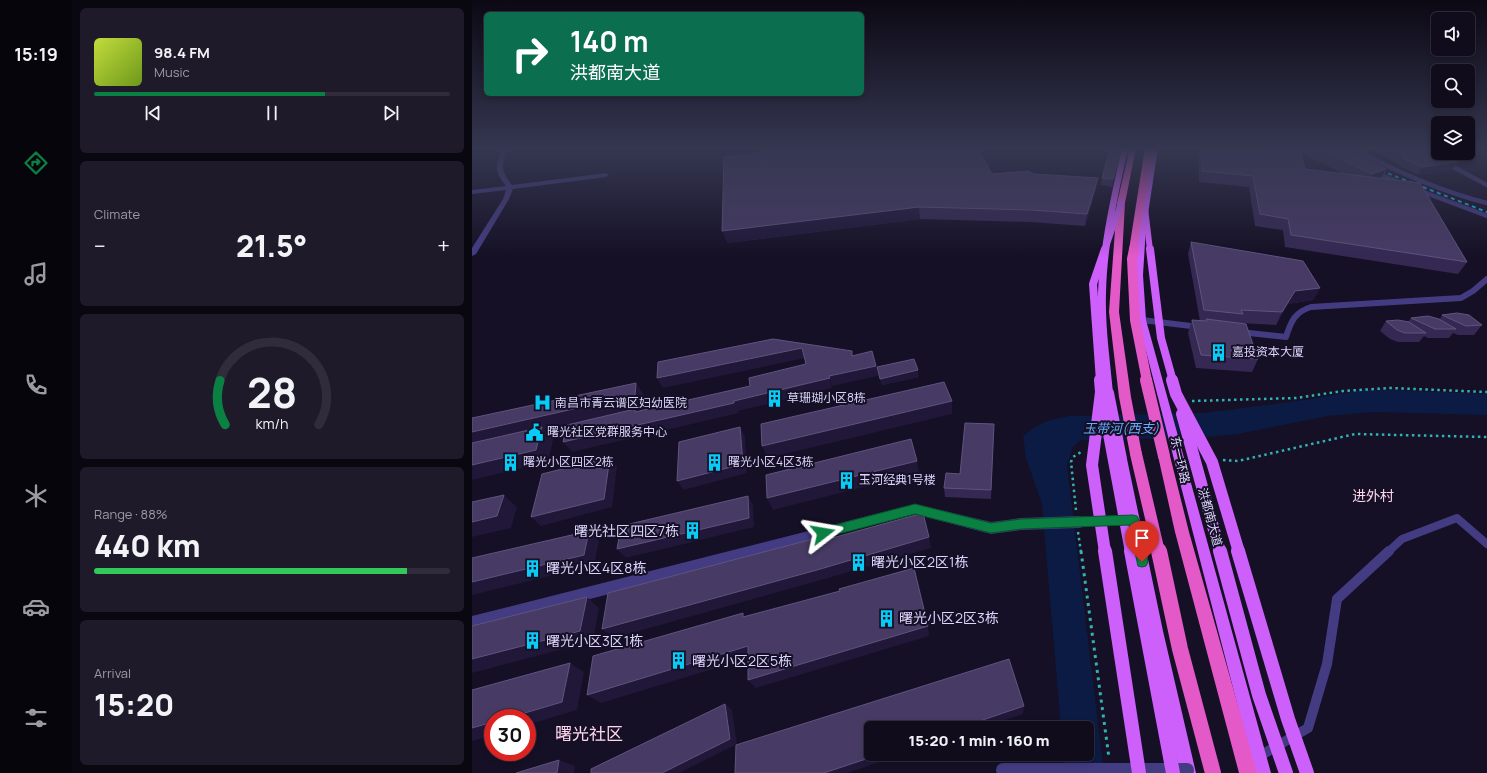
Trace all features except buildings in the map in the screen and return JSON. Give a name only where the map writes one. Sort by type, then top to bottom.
[{"type":"highway","points":[[1125,184],[1121,203],[1114,312],[1125,397],[1136,454],[1156,534],[1180,649],[1214,773]]},
{"type":"highway","name":"东一环路","points":[[1144,184],[1132,259],[1139,342],[1150,400],[1182,532],[1248,773]]},
{"type":"main road","points":[[1117,184],[1112,206],[1103,276],[1102,314],[1105,392],[1121,459],[1183,772]]},
{"type":"main road","name":"洪都南大道","points":[[1149,184],[1142,227],[1139,275],[1142,320],[1263,773]]},
{"type":"main road","points":[[1143,191],[1161,338],[1180,397],[1259,695],[1286,773]]},
{"type":"main road","points":[[1121,203],[1093,284],[1105,392],[1183,772]]},
{"type":"main road","points":[[1105,392],[1092,464],[1140,773]]},
{"type":"main road","points":[[1180,397],[1212,462],[1288,719],[1307,773]]},
{"type":"street","points":[[472,192],[533,184]]},
{"type":"street","points":[[472,254],[506,199],[510,187]]},
{"type":"street","points":[[472,623],[915,509],[991,528],[1021,524],[1133,520]]},
{"type":"street","points":[[1003,770],[1183,772]]},
{"type":"lane","points":[[1403,184],[1408,186]]},
{"type":"lane","points":[[1429,184],[1474,200],[1487,203]]},
{"type":"lane","points":[[1414,189],[1487,216]]},
{"type":"lane","points":[[1232,331],[1286,337],[1292,317],[1301,310],[1311,307],[1461,298],[1473,291],[1487,279]]},
{"type":"lane","points":[[1142,320],[1210,328]]},
{"type":"lane","points":[[533,439],[578,428]]},
{"type":"lane","points":[[1258,757],[1308,728],[1327,664],[1337,599],[1402,539],[1457,518],[1487,544]]},
{"type":"path","points":[[1180,397],[1236,401],[1296,398],[1343,391],[1391,388],[1487,392]]},
{"type":"water","name":"玉带河(西支)","points":[[1360,390],[1487,394],[1487,415],[1374,412],[1328,416],[1238,434],[1198,438],[1081,440],[1073,447],[1067,465],[1104,773],[1065,773],[1064,761],[1094,761],[1094,721],[1060,721],[1042,504],[1026,458],[1023,436],[1045,422],[1070,416],[1203,413],[1305,400]]},
{"type":"railway","points":[[1415,184],[1487,212]]},
{"type":"place","name":"嘉投资本大厦","points":[[1219,352]]},
{"type":"place","name":"草珊瑚小区8栋","points":[[774,398]]},
{"type":"place","name":"南昌市青云谱区妇幼医院","points":[[542,403]]},
{"type":"place","name":"曙光社区党群服务中心","points":[[534,432]]},
{"type":"place","name":"曙光小区四区2栋","points":[[510,462]]},
{"type":"place","name":"曙光小区4区3栋","points":[[715,462]]},
{"type":"place","name":"玉河经典1号楼","points":[[846,480]]},
{"type":"place","name":"曙光社区四区7栋","points":[[692,531]]},
{"type":"place","name":"曙光小区2区1栋","points":[[858,562]]},
{"type":"place","name":"曙光小区4区8栋","points":[[533,568]]},
{"type":"place","name":"曙光小区2区3栋","points":[[886,618]]},
{"type":"place","name":"曙光小区3区1栋","points":[[533,641]]},
{"type":"place","name":"曙光小区2区5栋","points":[[679,661]]},
{"type":"district","name":"进外村","points":[[1373,496]]},
{"type":"district","name":"曙光社区","points":[[589,734]]},
{"type":"route","points":[[823,533],[915,509],[991,528],[1021,524],[1133,520],[1142,562]]}]
